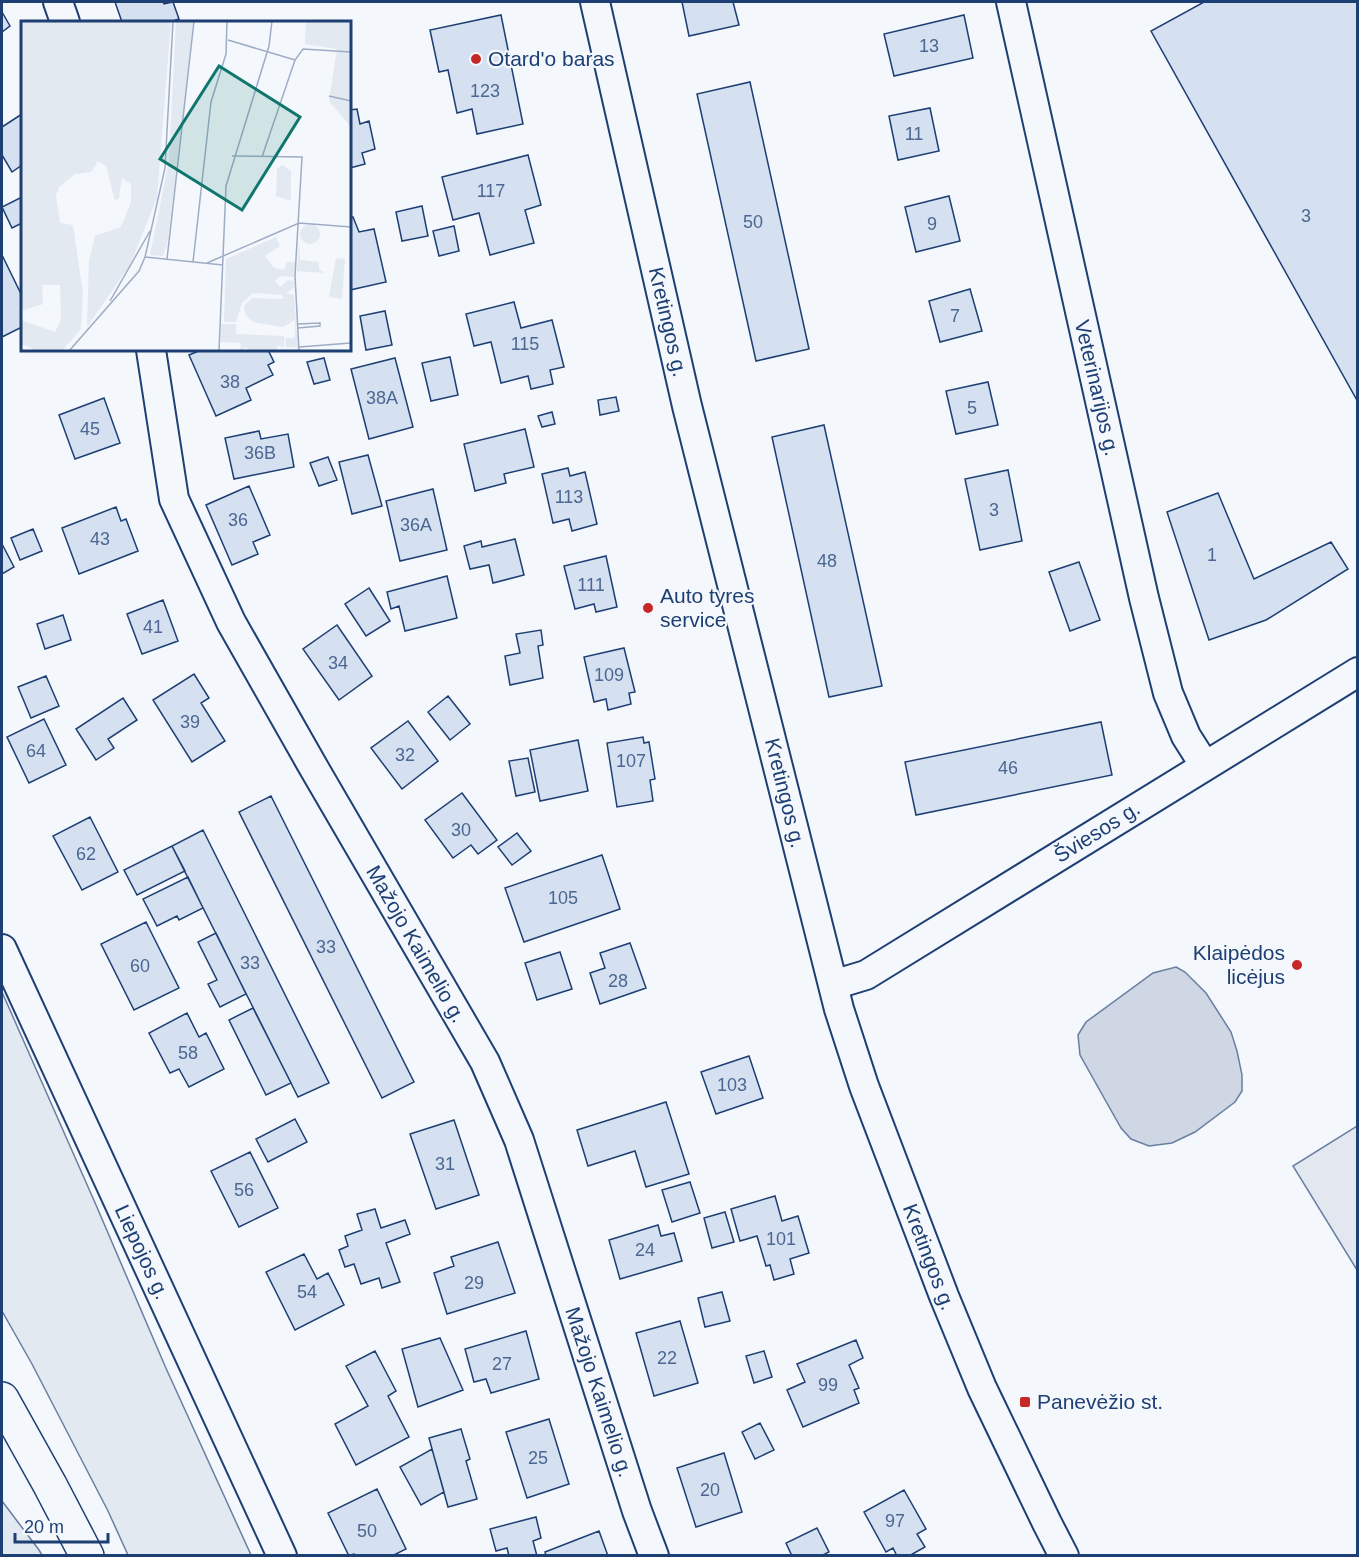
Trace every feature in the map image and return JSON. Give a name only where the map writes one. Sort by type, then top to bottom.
[{"type":"main road","points":[[2,1399],[87,1556]]},
{"type":"street","points":[[58,2],[65,21]]},
{"type":"street","name":"Kretingos g.","points":[[595,2],[687,406],[839,1009],[864,1086],[944,1296],[982,1388],[1064,1556]]},
{"type":"street","name":"Veterinarijos g.","points":[[1011,2],[1144,598],[1168,693],[1186,736],[1205,766]]},
{"type":"street","name":"Mažojo Kaimelio g.","points":[[151,351],[174,499],[231,622],[485,1062],[519,1140],[637,1511],[654,1556]]},
{"type":"street","name":"Šviesos g.","points":[[833,985],[866,975],[1358,672]]},
{"type":"street","name":"Liepojos g.","points":[[2,949],[282,1556]]},
{"type":"shaded area","points":[[1176,967],[1185,972],[1206,993],[1231,1032],[1242,1075],[1242,1091],[1235,1102],[1195,1132],[1172,1143],[1149,1146],[1131,1139],[1121,1128],[1080,1055],[1078,1035],[1086,1022],[1153,973]]},
{"type":"shaded area","points":[[2,992],[165,1366],[251,1555],[128,1555],[108,1511],[2,1311]]},
{"type":"shaded area","points":[[1357,1126],[1357,1270],[1293,1166]]},
{"type":"shaded area","points":[[2,1501],[39,1550],[42,1555],[2,1555]]},
{"type":"building","points":[[115,2],[163,2],[164,4],[173,2],[179,19],[173,21],[122,21]]},
{"type":"building","points":[[682,2],[733,2],[739,25],[689,36]]},
{"type":"building","points":[[1204,2],[1358,2],[1358,402],[1151,31]]},
{"type":"building","points":[[2,12],[10,26],[2,32]]},
{"type":"building","points":[[501,15],[523,124],[477,134],[472,109],[457,113],[448,70],[439,72],[430,30]]},
{"type":"building","points":[[964,15],[973,58],[894,76],[884,34]]},
{"type":"building","points":[[750,82],[809,349],[756,361],[697,94]]},
{"type":"building","points":[[930,108],[939,151],[898,160],[889,116]]},
{"type":"building","points":[[357,109],[360,124],[369,121],[375,149],[362,153],[365,164],[351,168],[351,110]]},
{"type":"building","points":[[21,115],[21,166],[12,172],[2,155],[2,127]]},
{"type":"building","points":[[528,155],[541,205],[525,210],[534,243],[490,255],[479,213],[453,220],[442,177]]},
{"type":"building","points":[[949,196],[960,241],[916,252],[905,207]]},
{"type":"building","points":[[21,198],[21,224],[12,228],[2,207]]},
{"type":"building","points":[[422,206],[428,236],[402,241],[396,212]]},
{"type":"building","points":[[353,217],[359,232],[374,229],[386,282],[351,290],[351,218]]},
{"type":"building","points":[[454,226],[459,251],[439,256],[433,231]]},
{"type":"building","points":[[2,255],[21,294],[21,328],[2,337]]},
{"type":"building","points":[[970,289],[982,331],[940,342],[929,301]]},
{"type":"building","points":[[514,302],[521,328],[552,320],[564,367],[550,370],[553,384],[531,389],[528,376],[501,383],[491,342],[474,346],[466,314]]},
{"type":"building","points":[[385,311],[392,345],[366,350],[360,316]]},
{"type":"building","points":[[199,351],[268,351],[274,362],[268,365],[273,375],[246,388],[251,400],[216,416],[189,355]]},
{"type":"building","points":[[450,357],[458,395],[431,401],[422,363]]},
{"type":"building","points":[[324,358],[330,380],[314,384],[307,362]]},
{"type":"building","points":[[395,358],[413,427],[369,439],[351,369]]},
{"type":"building","points":[[988,382],[998,425],[956,434],[946,391]]},
{"type":"building","points":[[616,397],[619,411],[600,415],[598,400]]},
{"type":"building","points":[[104,398],[120,443],[75,459],[59,415]]},
{"type":"building","points":[[552,412],[555,424],[542,427],[538,416]]},
{"type":"building","points":[[824,425],[882,686],[829,697],[772,437]]},
{"type":"building","points":[[525,429],[534,467],[504,474],[506,483],[475,491],[464,444]]},
{"type":"building","points":[[259,431],[261,439],[288,434],[294,467],[234,479],[225,438]]},
{"type":"building","points":[[368,455],[382,506],[352,514],[339,462]]},
{"type":"building","points":[[328,457],[337,480],[319,486],[310,463]]},
{"type":"building","points":[[568,468],[570,476],[585,472],[597,524],[572,531],[569,519],[553,523],[542,474]]},
{"type":"building","points":[[1008,470],[1022,541],[980,550],[965,479]]},
{"type":"building","points":[[249,486],[270,535],[253,542],[258,554],[232,565],[206,505]]},
{"type":"building","points":[[433,489],[447,550],[400,561],[386,501]]},
{"type":"building","points":[[1218,493],[1254,579],[1331,542],[1348,569],[1266,620],[1209,640],[1167,512]]},
{"type":"building","points":[[116,507],[121,521],[126,519],[138,551],[79,574],[62,528]]},
{"type":"building","points":[[33,529],[42,551],[20,560],[11,538]]},
{"type":"building","points":[[515,539],[524,575],[493,583],[489,565],[470,569],[464,546],[481,541],[482,547]]},
{"type":"building","points":[[2,544],[14,567],[2,574]]},
{"type":"building","points":[[606,556],[617,607],[596,612],[594,604],[575,609],[564,566]]},
{"type":"building","points":[[1079,562],[1100,620],[1070,631],[1049,572]]},
{"type":"building","points":[[447,576],[457,618],[405,631],[399,606],[391,609],[387,592]]},
{"type":"building","points":[[369,588],[390,621],[366,636],[345,604]]},
{"type":"building","points":[[163,600],[178,641],[142,654],[127,614]]},
{"type":"building","points":[[63,615],[71,640],[45,649],[37,624]]},
{"type":"building","points":[[337,625],[372,676],[339,700],[303,649]]},
{"type":"building","points":[[541,630],[543,645],[538,646],[543,678],[510,685],[505,656],[520,653],[516,634]]},
{"type":"building","points":[[624,648],[635,692],[629,693],[631,704],[608,710],[606,699],[594,702],[584,657]]},
{"type":"building","points":[[194,674],[209,698],[201,703],[225,741],[192,762],[153,700]]},
{"type":"building","points":[[46,676],[59,706],[31,718],[18,687]]},
{"type":"building","points":[[448,696],[470,724],[450,740],[428,712]]},
{"type":"building","points":[[123,698],[137,720],[108,739],[114,748],[96,760],[76,729]]},
{"type":"building","points":[[44,719],[66,765],[29,783],[7,737]]},
{"type":"building","points":[[408,721],[438,761],[402,789],[371,748]]},
{"type":"building","points":[[1101,722],[1112,775],[916,815],[905,762]]},
{"type":"building","points":[[643,737],[644,743],[649,742],[655,779],[650,780],[653,801],[617,807],[607,743]]},
{"type":"building","points":[[578,740],[588,791],[540,801],[530,750]]},
{"type":"building","points":[[528,758],[535,792],[516,796],[509,761]]},
{"type":"building","points":[[462,793],[497,840],[478,854],[471,845],[453,858],[425,820]]},
{"type":"building","points":[[271,796],[414,1082],[382,1098],[239,812]]},
{"type":"building","points":[[90,817],[118,872],[82,890],[53,836]]},
{"type":"building","points":[[203,830],[329,1083],[298,1097],[172,846]]},
{"type":"building","points":[[517,833],[531,851],[512,865],[498,847]]},
{"type":"building","points":[[172,846],[185,871],[137,895],[124,870]]},
{"type":"building","points":[[602,855],[620,909],[524,942],[505,888]]},
{"type":"building","points":[[188,877],[203,908],[179,920],[177,916],[157,926],[143,899]]},
{"type":"building","points":[[146,922],[179,988],[134,1010],[101,944]]},
{"type":"building","points":[[216,933],[246,994],[220,1007],[208,984],[217,980],[198,942]]},
{"type":"building","points":[[630,943],[646,988],[600,1004],[590,973],[605,968],[600,953]]},
{"type":"building","points":[[560,952],[572,989],[537,1000],[525,963]]},
{"type":"building","points":[[253,1008],[291,1083],[266,1095],[229,1020]]},
{"type":"building","points":[[187,1013],[199,1037],[206,1033],[224,1069],[189,1087],[179,1069],[170,1073],[149,1033]]},
{"type":"building","points":[[749,1056],[763,1098],[716,1114],[701,1072]]},
{"type":"building","points":[[666,1102],[689,1174],[646,1187],[635,1151],[588,1166],[577,1130]]},
{"type":"building","points":[[295,1119],[307,1142],[268,1162],[256,1139]]},
{"type":"building","points":[[454,1120],[479,1195],[436,1209],[410,1134]]},
{"type":"building","points":[[250,1152],[278,1208],[239,1227],[211,1171]]},
{"type":"building","points":[[690,1182],[700,1213],[672,1222],[662,1190]]},
{"type":"building","points":[[775,1196],[782,1221],[798,1216],[809,1253],[790,1259],[794,1274],[774,1280],[770,1265],[766,1266],[757,1236],[740,1241],[731,1209]]},
{"type":"building","points":[[375,1209],[381,1228],[405,1220],[410,1234],[386,1243],[400,1282],[382,1288],[379,1278],[361,1284],[354,1264],[345,1267],[339,1250],[348,1246],[345,1236],[362,1230],[357,1214]]},
{"type":"building","points":[[725,1212],[734,1242],[712,1248],[704,1218]]},
{"type":"building","points":[[658,1225],[661,1236],[674,1233],[682,1261],[620,1279],[609,1240]]},
{"type":"building","points":[[498,1242],[515,1293],[447,1314],[434,1273],[454,1266],[451,1257]]},
{"type":"building","points":[[304,1254],[317,1279],[328,1273],[344,1305],[295,1330],[266,1272]]},
{"type":"building","points":[[722,1292],[730,1321],[705,1327],[698,1298]]},
{"type":"building","points":[[680,1321],[698,1383],[654,1396],[636,1333]]},
{"type":"building","points":[[526,1331],[539,1379],[491,1393],[486,1379],[474,1382],[465,1349]]},
{"type":"building","points":[[440,1338],[463,1390],[418,1407],[402,1349]]},
{"type":"building","points":[[856,1340],[863,1358],[849,1365],[859,1388],[854,1390],[859,1403],[803,1427],[787,1390],[805,1382],[797,1364]]},
{"type":"building","points":[[375,1351],[396,1391],[388,1396],[409,1437],[356,1465],[335,1424],[368,1406],[346,1366]]},
{"type":"building","points":[[764,1351],[772,1377],[754,1383],[746,1356]]},
{"type":"building","points":[[549,1419],[569,1484],[527,1498],[506,1432]]},
{"type":"building","points":[[760,1423],[774,1450],[755,1459],[742,1432]]},
{"type":"building","points":[[461,1429],[470,1459],[466,1461],[477,1499],[448,1507],[429,1438]]},
{"type":"building","points":[[432,1449],[444,1492],[421,1505],[400,1467]]},
{"type":"building","points":[[724,1453],[742,1512],[696,1527],[677,1468]]},
{"type":"building","points":[[377,1489],[406,1549],[392,1556],[355,1556],[354,1554],[349,1556],[328,1513]]},
{"type":"building","points":[[904,1490],[926,1529],[917,1534],[925,1547],[909,1556],[897,1556],[893,1548],[886,1552],[864,1512]]},
{"type":"building","points":[[536,1517],[541,1538],[533,1541],[537,1556],[509,1556],[507,1548],[496,1551],[490,1529]]},
{"type":"building","points":[[817,1528],[829,1552],[821,1556],[792,1556],[786,1543]]},
{"type":"building","points":[[599,1531],[608,1556],[546,1556],[545,1552]]},
{"type":"place","name":"Otard'o baras","points":[[476,59]]},
{"type":"place","name":"Auto tyres service","points":[[648,608]]},
{"type":"place","name":"Klaipėdos licėjus","points":[[1297,965]]},
{"type":"place","name":"Panevėžio st.","points":[[1025,1402]]}]
